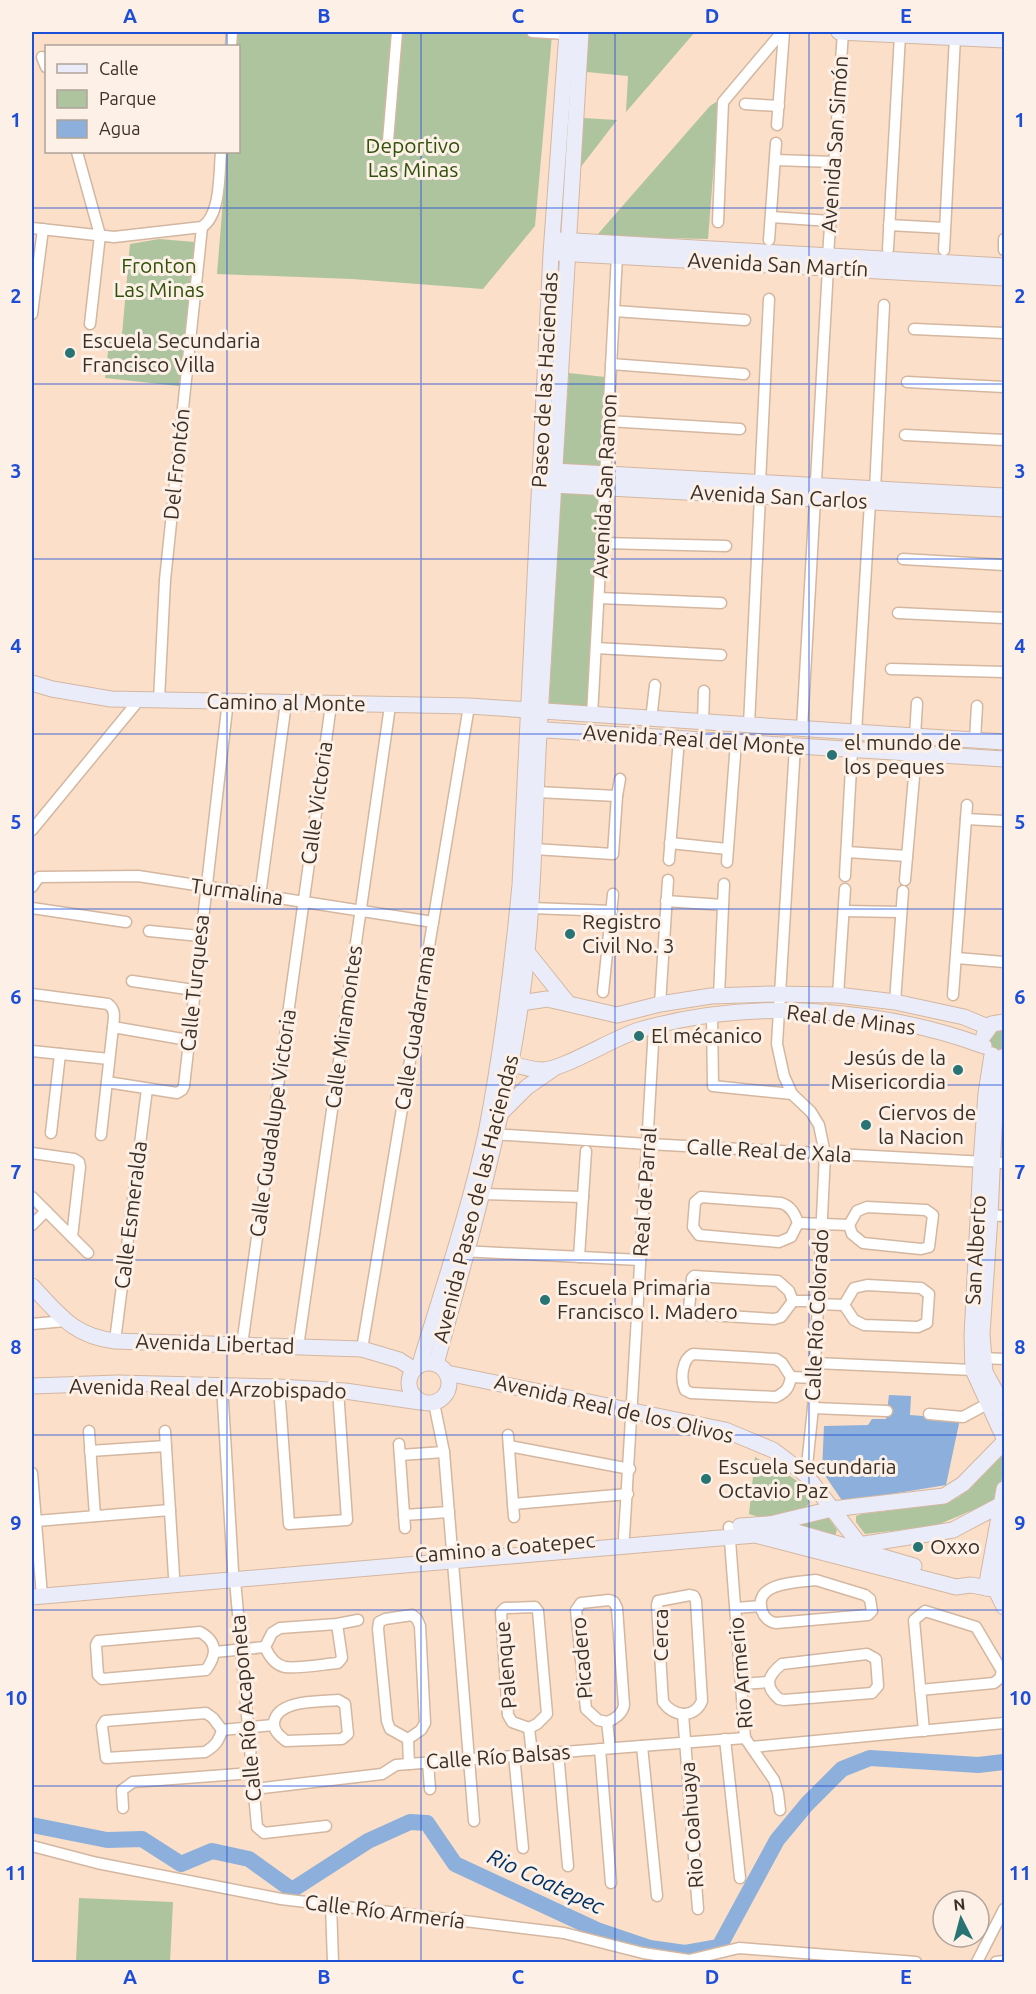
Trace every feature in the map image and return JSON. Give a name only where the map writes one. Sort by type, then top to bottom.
[{"type":"street","points":[[388,141],[397,32]]},
{"type":"street","points":[[532,32],[571,32]]},
{"type":"street","name":"Paseo de las Haciendas","points":[[533,729],[571,32]]},
{"type":"street","points":[[777,125],[783,32]]},
{"type":"street","points":[[717,222],[723,102],[783,32]]},
{"type":"street","points":[[842,32],[1005,40]]},
{"type":"street","name":"Avenida San Simón","points":[[802,729],[842,32]]},
{"type":"street","points":[[888,249],[900,35]]},
{"type":"street","points":[[944,250],[955,38]]},
{"type":"street","points":[[745,104],[778,106]]},
{"type":"street","points":[[769,240],[776,143]]},
{"type":"street","points":[[76,153],[100,235],[90,324]]},
{"type":"street","name":"Del Frontón","points":[[159,700],[165,580],[205,226],[212,219],[216,207],[221,153]]},
{"type":"street","points":[[775,160],[834,162]]},
{"type":"street","points":[[771,217],[830,221]]},
{"type":"street","points":[[889,225],[944,228]]},
{"type":"street","points":[[32,314],[37,228],[114,237],[205,226]]},
{"type":"street","points":[[1004,250],[1005,239]]},
{"type":"street","name":"Paseo de las Haciendas","points":[[534,711],[553,478],[559,247]]},
{"type":"street","name":"Avenida San Martín","points":[[559,247],[617,256],[1005,266]]},
{"type":"street","name":"Avenida San Martín","points":[[559,247],[828,262],[1005,278]]},
{"type":"street","name":"Avenida San Ramon","points":[[592,716],[617,256]]},
{"type":"street","points":[[749,725],[769,298]]},
{"type":"street","points":[[856,733],[884,305]]},
{"type":"street","points":[[614,311],[745,320]]},
{"type":"street","points":[[914,329],[1005,333]]},
{"type":"street","points":[[611,364],[744,374]]},
{"type":"street","points":[[907,382],[1005,387]]},
{"type":"street","points":[[608,421],[740,429]]},
{"type":"street","points":[[905,435],[1005,440]]},
{"type":"street","name":"Avenida San Carlos","points":[[553,478],[872,496],[1005,509]]},
{"type":"street","name":"Avenida San Carlos","points":[[872,496],[1005,496]]},
{"type":"street","points":[[602,543],[726,546]]},
{"type":"street","points":[[903,559],[1005,565]]},
{"type":"street","points":[[599,598],[721,603]]},
{"type":"street","points":[[898,613],[1005,618]]},
{"type":"street","points":[[596,648],[720,655]]},
{"type":"street","points":[[891,669],[1005,672]]},
{"type":"street","name":"Camino al Monte","points":[[32,683],[111,699],[469,706],[534,711]]},
{"type":"street","points":[[651,720],[655,685]]},
{"type":"street","points":[[703,723],[704,691]]},
{"type":"street","points":[[32,830],[139,700]]},
{"type":"street","name":"Calle Turquesa","points":[[147,1089],[177,1093],[184,1086],[228,700]]},
{"type":"street","points":[[260,896],[286,703]]},
{"type":"street","points":[[915,736],[917,703]]},
{"type":"street","name":"Calle Victoria","points":[[304,902],[331,705]]},
{"type":"street","name":"Calle Miramontes","points":[[298,1347],[390,706]]},
{"type":"street","name":"Calle Guadarrama","points":[[362,1349],[469,706]]},
{"type":"street","points":[[975,740],[977,706]]},
{"type":"street","name":"Avenida Real del Monte","points":[[534,711],[1005,742]]},
{"type":"street","name":"Avenida Real del Monte","points":[[533,729],[1005,759]]},
{"type":"street","name":"Avenida Paseo de las Haciendas","points":[[417,1367],[482,1194],[514,1002],[527,952],[537,792],[533,729]]},
{"type":"street","name":"Avenida Paseo de las Haciendas","points":[[514,1002],[520,885],[533,729]]},
{"type":"street","points":[[669,860],[679,739]]},
{"type":"street","points":[[727,862],[736,742]]},
{"type":"street","points":[[792,1094],[784,1077],[777,1044],[795,746]]},
{"type":"street","points":[[845,876],[852,750]]},
{"type":"street","points":[[895,1002],[916,754]]},
{"type":"street","points":[[534,849],[613,859],[620,779]]},
{"type":"street","points":[[537,792],[617,796]]},
{"type":"street","points":[[953,995],[967,805]]},
{"type":"street","points":[[966,819],[1005,821]]},
{"type":"street","points":[[670,843],[728,849]]},
{"type":"street","points":[[847,852],[907,856]]},
{"type":"street","name":"Turmalina","points":[[32,887],[39,878],[138,876],[433,922]]},
{"type":"street","points":[[660,1004],[668,880]]},
{"type":"street","points":[[719,996],[724,884]]},
{"type":"street","points":[[838,995],[845,889]]},
{"type":"street","points":[[603,992],[613,894]]},
{"type":"street","points":[[666,901],[723,905]]},
{"type":"street","name":"Calle Guadalupe Victoria","points":[[242,1345],[304,902]]},
{"type":"street","points":[[32,908],[126,922]]},
{"type":"street","points":[[531,908],[612,911]]},
{"type":"street","points":[[844,911],[901,912]]},
{"type":"street","points":[[149,931],[200,936]]},
{"type":"street","points":[[527,952],[567,1002]]},
{"type":"street","points":[[957,958],[1005,962]]},
{"type":"street","points":[[132,981],[194,990]]},
{"type":"street","points":[[32,994],[108,1004],[112,1007],[113,1027],[101,1135]]},
{"type":"street","name":"Real de Minas","points":[[504,1062],[544,1070],[629,1034],[654,1027],[779,1002],[838,995],[895,1002],[964,1017],[1000,1020]]},
{"type":"street","name":"Real de Minas","points":[[514,1002],[547,999],[617,1015],[660,1004],[719,996],[779,1002],[817,1012],[887,1020],[955,1036],[996,1054]]},
{"type":"street","points":[[712,1014],[713,1086],[792,1094]]},
{"type":"street","points":[[996,1054],[983,1036],[1000,1020]]},
{"type":"street","points":[[113,1027],[188,1040]]},
{"type":"street","name":"Real de Parral","points":[[624,1537],[630,1469],[654,1027]]},
{"type":"street","points":[[32,1051],[109,1059]]},
{"type":"street","points":[[51,1133],[60,1054]]},
{"type":"street","name":"San Alberto","points":[[996,1054],[1000,1107],[993,1162],[982,1334],[985,1372],[1005,1407]]},
{"type":"street","name":"San Alberto","points":[[993,1162],[986,1093],[996,1054]]},
{"type":"street","name":"Avenida Paseo de las Haciendas","points":[[441,1369],[461,1251],[491,1134],[502,1112],[504,1062]]},
{"type":"street","points":[[502,1112],[527,1087],[558,1066]]},
{"type":"street","points":[[107,1082],[147,1089]]},
{"type":"street","name":"Calle Esmeralda","points":[[115,1341],[147,1089]]},
{"type":"street","name":"Calle Río Colorado","points":[[792,1094],[811,1112],[819,1125],[825,1154],[813,1408],[806,1475]]},
{"type":"street","name":"Calle Real de Xala","points":[[491,1134],[993,1162]]},
{"type":"street","points":[[579,1257],[586,1151]]},
{"type":"street","points":[[32,1153],[74,1159],[79,1162],[72,1237]]},
{"type":"street","points":[[482,1194],[583,1197]]},
{"type":"street","points":[[32,1197],[88,1253]]},
{"type":"street","points":[[701,1197],[781,1203],[787,1205],[798,1223],[791,1237],[779,1242],[699,1235],[693,1227],[695,1202],[701,1197]]},
{"type":"street","points":[[867,1207],[926,1210],[933,1215],[929,1247],[921,1249],[863,1243],[852,1234],[849,1226],[857,1211],[867,1207]]},
{"type":"street","points":[[32,1225],[45,1211]]},
{"type":"street","name":"San Alberto","points":[[991,1216],[972,1336],[973,1370],[1005,1440]]},
{"type":"street","points":[[798,1223],[849,1226]]},
{"type":"street","points":[[461,1251],[640,1260]]},
{"type":"street","points":[[697,1275],[778,1281],[789,1291],[793,1301],[781,1317],[774,1319],[694,1314],[689,1308],[692,1278],[697,1275]]},
{"type":"street","points":[[867,1285],[921,1288],[929,1294],[927,1323],[918,1327],[864,1325],[854,1320],[844,1305],[854,1288],[867,1285]]},
{"type":"street","name":"Avenida Libertad","points":[[32,1286],[65,1321],[81,1333],[98,1339],[362,1349],[417,1367]]},
{"type":"street","points":[[793,1301],[844,1305]]},
{"type":"street","points":[[32,1324],[65,1321]]},
{"type":"street","points":[[693,1354],[776,1359],[783,1363],[791,1377],[785,1393],[776,1397],[691,1393],[683,1386],[684,1362],[693,1354]]},
{"type":"street","points":[[983,1358],[1005,1359]]},
{"type":"street","points":[[815,1363],[973,1370]]},
{"type":"street","points":[[417,1367],[441,1369],[449,1380],[447,1393],[443,1398],[427,1402],[415,1398],[408,1387],[410,1375],[417,1367]]},
{"type":"street","name":"Avenida Real de los Olivos","points":[[441,1369],[725,1431],[773,1450],[806,1475],[860,1552]]},
{"type":"street","points":[[791,1377],[814,1378]]},
{"type":"street","name":"Avenida Real del Arzobispado","points":[[32,1386],[118,1383],[279,1387],[338,1390],[427,1402]]},
{"type":"street","name":"Calle Río Acaponeta","points":[[222,1385],[234,1576],[257,1827],[264,1833],[326,1826]]},
{"type":"street","points":[[279,1387],[289,1524],[347,1520],[338,1390]]},
{"type":"street","points":[[427,1402],[444,1452],[474,1821]]},
{"type":"street","points":[[930,1414],[963,1417],[989,1403]]},
{"type":"street","points":[[813,1408],[887,1411]]},
{"type":"street","points":[[89,1431],[95,1516]]},
{"type":"street","points":[[165,1431],[174,1576]]},
{"type":"street","points":[[514,1517],[508,1440],[630,1469]]},
{"type":"street","points":[[755,1535],[770,1524],[832,1509],[944,1496],[963,1484],[1005,1440]]},
{"type":"street","points":[[90,1451],[166,1446]]},
{"type":"street","points":[[405,1528],[399,1450],[444,1452]]},
{"type":"street","points":[[32,1473],[36,1521],[36,1592]]},
{"type":"street","points":[[513,1504],[628,1494]]},
{"type":"street","points":[[830,1555],[860,1552],[953,1530],[1004,1499]]},
{"type":"street","points":[[989,1589],[1004,1499]]},
{"type":"street","points":[[36,1521],[170,1510]]},
{"type":"street","points":[[404,1515],[449,1512]]},
{"type":"street","name":"Camino a Coatepec","points":[[36,1592],[730,1532],[770,1524],[989,1589]]},
{"type":"street","name":"Camino a Coatepec","points":[[453,1557],[624,1537],[730,1532],[755,1535],[830,1555],[860,1552]]},
{"type":"street","name":"Rio Armerio","points":[[730,1532],[748,1742],[774,1780],[780,1810]]},
{"type":"street","points":[[989,1589],[1005,1547]]},
{"type":"street","name":"Camino a Coatepec","points":[[36,1592],[174,1576],[234,1576]]},
{"type":"street","points":[[816,1580],[865,1595],[870,1599],[872,1611],[868,1615],[776,1623],[771,1622],[765,1616],[761,1606],[766,1592],[774,1586],[816,1580]]},
{"type":"street","points":[[989,1589],[1005,1607]]},
{"type":"street","name":"Cerca","points":[[690,1595],[694,1596],[696,1601],[702,1701],[700,1706],[683,1714],[672,1712],[663,1702],[657,1605],[658,1601],[663,1598],[690,1595]]},
{"type":"street","name":"Picadero","points":[[609,1600],[614,1602],[616,1608],[624,1709],[608,1722],[598,1720],[586,1709],[576,1610],[581,1603],[609,1600]]},
{"type":"street","points":[[736,1608],[761,1606]]},
{"type":"street","name":"Palenque","points":[[535,1607],[538,1611],[547,1714],[529,1728],[512,1722],[508,1715],[501,1612],[505,1608],[535,1607]]},
{"type":"street","points":[[920,1690],[994,1683],[1000,1678],[1002,1671],[976,1627],[925,1611],[914,1620],[920,1690],[924,1731]]},
{"type":"street","points":[[412,1615],[420,1626],[425,1724],[421,1730],[408,1739],[390,1729],[387,1721],[378,1629],[379,1622],[385,1618],[412,1615]]},
{"type":"street","points":[[337,1624],[342,1658],[338,1663],[284,1667],[268,1655],[265,1647],[272,1633],[280,1628],[337,1624],[358,1620]]},
{"type":"street","points":[[200,1632],[213,1642],[215,1652],[207,1670],[102,1679],[99,1677],[96,1645],[98,1641],[200,1632]]},
{"type":"street","points":[[215,1652],[265,1647]]},
{"type":"street","points":[[867,1654],[876,1659],[877,1690],[872,1693],[779,1700],[773,1694],[769,1682],[771,1673],[782,1664],[867,1654]]},
{"type":"street","points":[[742,1684],[769,1682]]},
{"type":"street","points":[[338,1700],[345,1704],[348,1734],[342,1739],[286,1741],[279,1736],[273,1725],[280,1710],[288,1705],[338,1700]]},
{"type":"street","points":[[206,1713],[222,1730],[220,1739],[206,1752],[109,1759],[105,1755],[102,1726],[105,1720],[206,1713]]},
{"type":"street","points":[[683,1714],[686,1742]]},
{"type":"street","name":"Picadero","points":[[608,1722],[605,1748],[611,1883]]},
{"type":"street","name":"Calle Río Balsas","points":[[254,1789],[382,1774],[396,1765],[428,1762],[725,1739],[748,1742],[924,1731],[1005,1723]]},
{"type":"street","points":[[222,1730],[273,1725]]},
{"type":"street","name":"Palenque","points":[[529,1728],[532,1754]]},
{"type":"street","points":[[408,1739],[409,1764]]},
{"type":"street","points":[[725,1739],[740,1878]]},
{"type":"street","name":"Rio Coahuaya","points":[[686,1742],[698,1909]]},
{"type":"street","points":[[642,1746],[657,1896]]},
{"type":"street","points":[[558,1752],[568,1866]]},
{"type":"street","points":[[514,1755],[523,1848]]},
{"type":"street","points":[[428,1762],[430,1789]]},
{"type":"street","points":[[123,1808],[122,1790],[133,1782],[252,1773]]},
{"type":"street","name":"Calle Río Armería","points":[[32,1846],[97,1863],[281,1899],[564,1933],[644,1958],[689,1960],[739,1948],[916,1962]]},
{"type":"street","points":[[332,1905],[333,1962]]},
{"type":"street","points":[[977,1962],[1005,1909]]},
{"type":"street","points":[[996,1962],[1005,1961]]},
{"type":"green space","name":"Deportivo Las Minas","points":[[237,32],[474,32],[552,35],[535,226],[483,289],[352,279],[217,274],[227,153],[240,153],[240,45],[237,45]]},
{"type":"green space","points":[[587,32],[695,32],[626,112],[628,76],[587,72]]},
{"type":"green space","points":[[719,100],[708,239],[615,237],[598,234],[710,106]]},
{"type":"green space","points":[[583,118],[617,120],[580,168]]},
{"type":"green space","name":"Fronton Las Minas","points":[[159,239],[195,242],[179,386],[105,378],[110,334],[122,335],[130,244]]},
{"type":"green space","points":[[569,373],[605,377],[600,468],[562,467]]},
{"type":"green space","points":[[561,491],[600,493],[587,708],[549,704]]},
{"type":"green space","points":[[1004,1026],[1004,1052],[999,1052],[989,1044],[988,1037],[991,1031]]},
{"type":"green space","points":[[1003,1454],[998,1499],[992,1502],[935,1526],[865,1534],[856,1522],[856,1516],[862,1514],[943,1504],[959,1497]]},
{"type":"green space","points":[[755,1457],[802,1485],[808,1492],[809,1501],[805,1509],[762,1518],[749,1514]]},
{"type":"green space","points":[[828,1517],[837,1530],[835,1536],[799,1526],[805,1522]]},
{"type":"green space","points":[[79,1898],[173,1902],[170,1962],[76,1962]]},
{"type":"water","points":[[889,1395],[911,1396],[910,1415],[960,1419],[946,1485],[843,1502],[822,1471],[824,1426],[868,1425],[872,1419],[886,1419]]},
{"type":"waterway","name":"Rio Coatepec","points":[[32,1825],[107,1840],[142,1839],[181,1864],[212,1851],[249,1859],[292,1890],[368,1841],[410,1822],[427,1823],[455,1864],[597,1930],[650,1948],[685,1953],[719,1947],[777,1840],[807,1804],[842,1769],[870,1758],[978,1765],[1004,1762]]},
{"type":"place","name":"Escuela Secundaria Francisco Villa","points":[[70,353]]},
{"type":"place","name":"el mundo de los peques","points":[[832,755]]},
{"type":"place","name":"Registro Civil No. 3","points":[[570,934]]},
{"type":"place","name":"El mécanico","points":[[639,1036]]},
{"type":"place","name":"Jesús de la Misericordia","points":[[958,1070]]},
{"type":"place","name":"Ciervos de la Nacion","points":[[866,1125]]},
{"type":"place","name":"Escuela Primaria Francisco I. Madero","points":[[545,1300]]},
{"type":"place","name":"Escuela Secundaria Octavio Paz","points":[[706,1479]]},
{"type":"place","name":"Oxxo","points":[[918,1547]]}]
